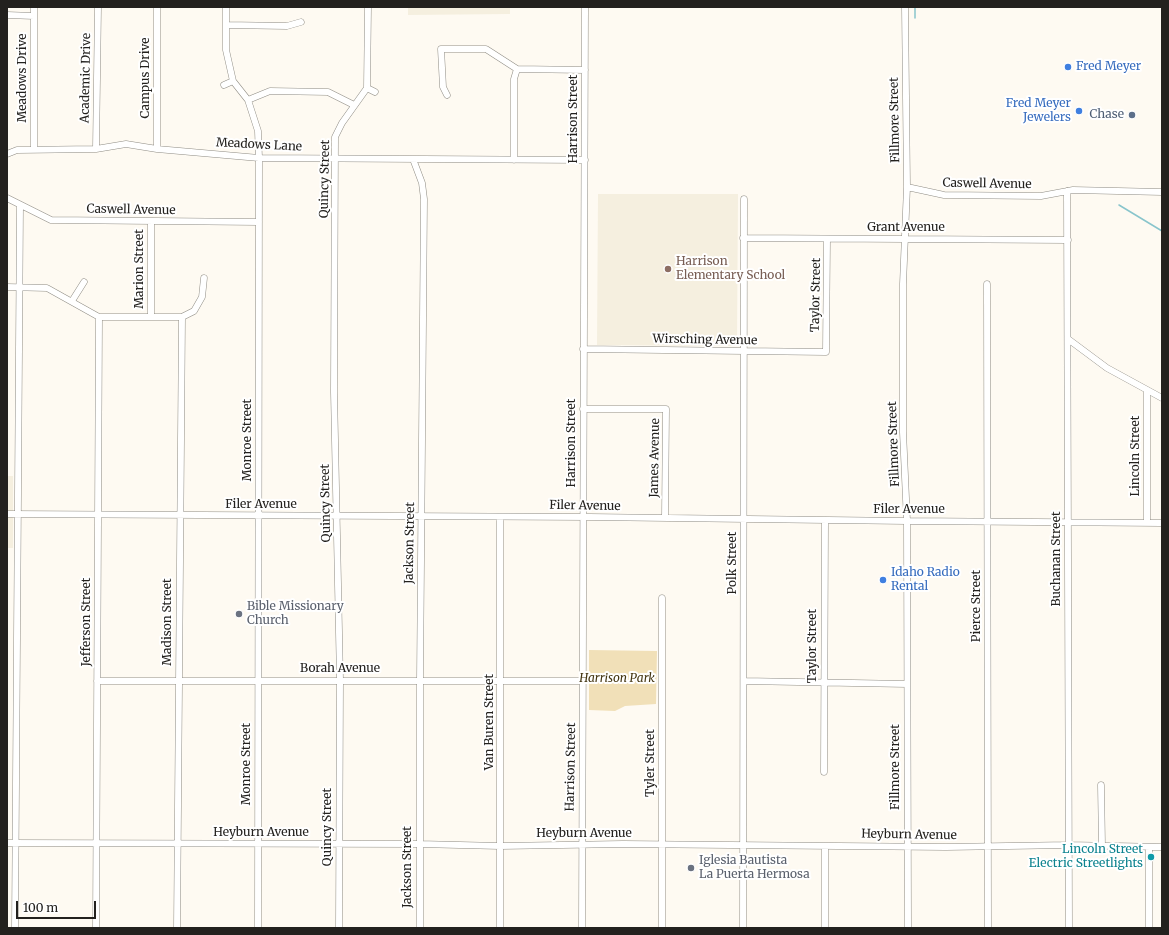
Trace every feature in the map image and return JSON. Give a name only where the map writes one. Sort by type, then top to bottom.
[{"type":"street","name":"Meadows Drive","points":[[34,7],[34,148]]},
{"type":"street","name":"Academic Drive","points":[[96,149],[98,7]]},
{"type":"street","name":"Campus Drive","points":[[157,7],[157,149]]},
{"type":"street","name":"Monroe Street","points":[[226,7],[226,50],[233,81],[248,100],[258,131],[259,158],[258,928]]},
{"type":"street","points":[[368,7],[367,88],[375,92]]},
{"type":"street","name":"Harrison Street","points":[[582,928],[585,7]]},
{"type":"street","name":"Fillmore Street","points":[[905,7],[907,187],[903,432],[908,522],[908,928]]},
{"type":"street","points":[[7,15],[34,16]]},
{"type":"street","points":[[226,25],[287,26],[301,22]]},
{"type":"street","points":[[447,95],[443,88],[441,49],[486,49],[517,69],[585,70]]},
{"type":"street","points":[[514,160],[514,79],[517,69]]},
{"type":"street","points":[[224,85],[233,81]]},
{"type":"street","name":"Quincy Street","points":[[339,928],[340,680],[334,392],[335,137],[354,105],[367,88]]},
{"type":"street","points":[[248,100],[270,91],[328,92],[354,105]]},
{"type":"street","name":"Meadows Lane","points":[[7,154],[17,150],[34,148],[96,149],[126,144],[157,149],[259,158],[585,160]]},
{"type":"street","name":"Jackson Street","points":[[413,159],[422,183],[424,199],[419,844],[420,928]]},
{"type":"street","name":"Caswell Avenue","points":[[907,187],[944,195],[1041,196],[1068,191],[1117,190],[1162,192]]},
{"type":"street","name":"Buchanan Street","points":[[1068,191],[1069,928]]},
{"type":"street","name":"Caswell Avenue","points":[[7,198],[51,220],[259,222]]},
{"type":"street","name":"Polk Street","points":[[743,928],[744,199]]},
{"type":"street","points":[[15,928],[20,205]]},
{"type":"street","name":"Marion Street","points":[[151,221],[151,317]]},
{"type":"street","name":"Grant Avenue","points":[[743,238],[1068,240]]},
{"type":"street","name":"Taylor Street","points":[[826,352],[828,239]]},
{"type":"street","points":[[7,287],[47,288],[99,317],[182,317],[194,311],[202,297],[204,278]]},
{"type":"street","points":[[72,301],[84,282]]},
{"type":"street","name":"Pierce Street","points":[[986,284],[988,521],[988,928]]},
{"type":"street","name":"Jefferson Street","points":[[96,928],[99,317]]},
{"type":"street","name":"Madison Street","points":[[177,928],[182,317]]},
{"type":"street","points":[[1068,338],[1107,368],[1162,398]]},
{"type":"street","name":"Wirsching Avenue","points":[[583,349],[826,352]]},
{"type":"street","name":"Lincoln Street","points":[[1147,390],[1147,522]]},
{"type":"street","name":"James Avenue","points":[[583,409],[666,409],[665,518]]},
{"type":"street","name":"Filer Avenue","points":[[7,514],[583,517],[908,522],[1162,522]]},
{"type":"street","name":"Van Buren Street","points":[[500,517],[500,928]]},
{"type":"street","name":"Taylor Street","points":[[824,772],[825,520]]},
{"type":"street","name":"Tyler Street","points":[[662,598],[662,928]]},
{"type":"street","name":"Borah Avenue","points":[[97,681],[583,680]]},
{"type":"street","points":[[744,681],[907,684]]},
{"type":"street","points":[[1101,785],[1102,846]]},
{"type":"street","name":"Heyburn Avenue","points":[[7,843],[96,842],[500,846],[582,844],[663,846],[989,847],[1069,845],[1162,847]]},
{"type":"street","points":[[825,846],[825,928]]},
{"type":"street","points":[[1149,847],[1149,928]]},
{"type":"shaded area","points":[[408,7],[510,7],[510,14],[408,15]]},
{"type":"shaded area","name":"Harrison Elementary School","points":[[598,194],[738,194],[737,346],[597,345]]},
{"type":"shaded area","points":[[7,476],[13,476],[13,548],[7,548]]},
{"type":"green space","name":"Harrison Park","points":[[589,650],[657,651],[656,704],[625,706],[615,711],[589,710]]},
{"type":"waterway","points":[[915,7],[915,18]]},
{"type":"waterway","points":[[1119,205],[1162,231]]},
{"type":"place","name":"Fred Meyer","points":[[1068,67]]},
{"type":"place","name":"Fred Meyer Jewelers","points":[[1079,111]]},
{"type":"place","name":"Chase","points":[[1132,115]]},
{"type":"place","name":"Harrison Elementary School","points":[[668,269]]},
{"type":"place","name":"Idaho Radio Rental","points":[[883,580]]},
{"type":"place","name":"Bible Missionary Church","points":[[239,614]]},
{"type":"place","name":"Lincoln Street Electric Streetlights","points":[[1151,857]]},
{"type":"place","name":"Iglesia Bautista La Puerta Hermosa","points":[[691,868]]}]
